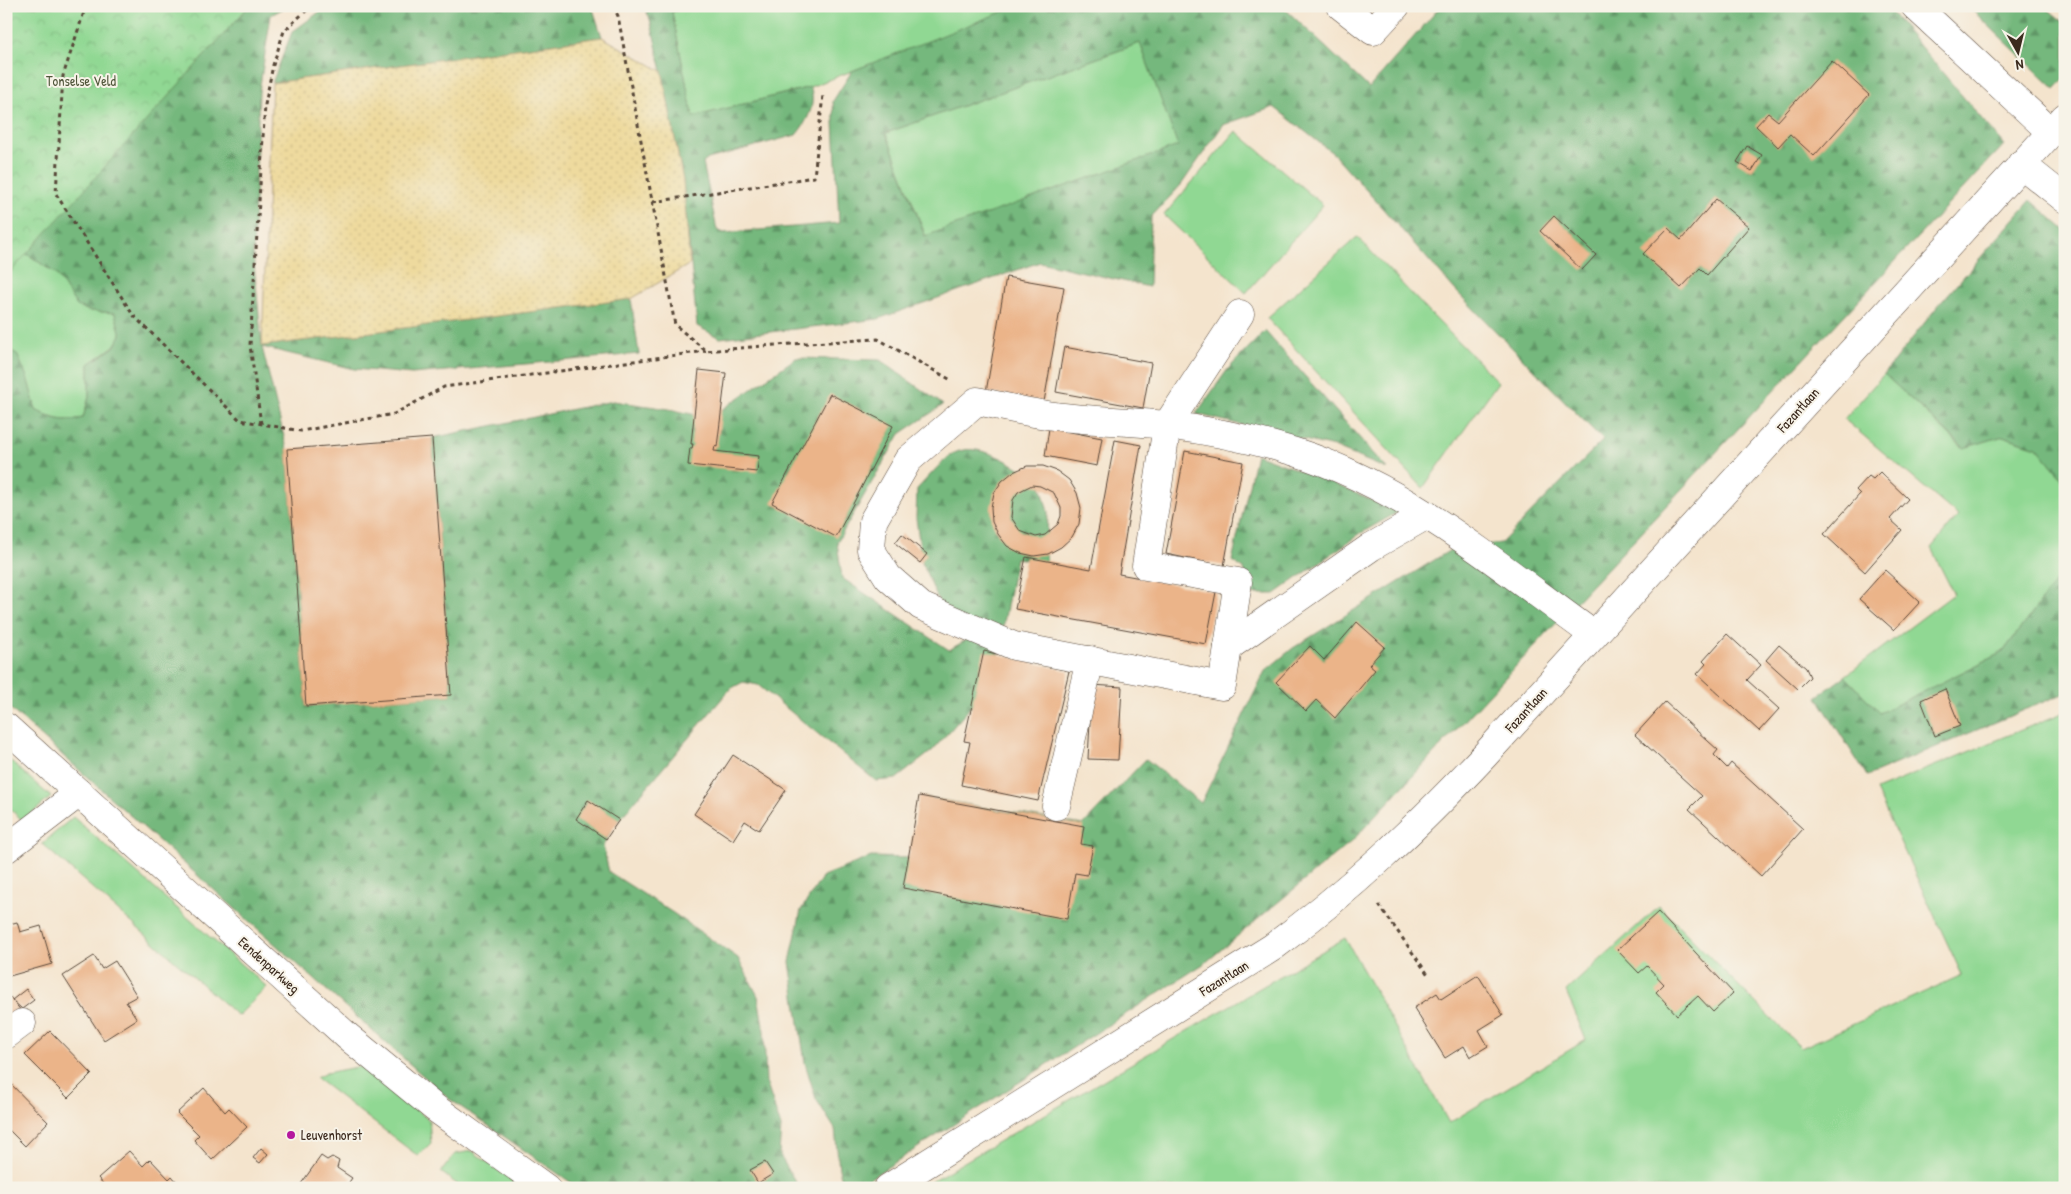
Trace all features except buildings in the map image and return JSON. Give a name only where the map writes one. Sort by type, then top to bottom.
[{"type":"street","points":[[1341,6],[1373,31],[1396,6]]},
{"type":"street","points":[[1915,6],[2058,125]]},
{"type":"street","name":"Fazantlaan","points":[[888,1188],[1273,947],[1314,917],[1420,824],[2058,125]]},
{"type":"street","points":[[2021,164],[2065,199]]},
{"type":"street","points":[[1240,314],[1167,425],[1146,566],[1238,582],[1222,686],[1014,646],[920,606],[888,577],[872,550],[873,521],[908,460],[976,401],[1054,416],[1167,425],[1237,437],[1280,447],[1336,468],[1376,486],[1427,515],[1594,635]]},
{"type":"street","points":[[1228,647],[1371,547],[1427,515]]},
{"type":"street","points":[[1056,806],[1090,660]]},
{"type":"street","name":"Eendenparkweg","points":[[6,727],[347,1036],[435,1108],[546,1188]]},
{"type":"street","points":[[6,849],[79,793]]},
{"type":"path","points":[[86,6],[63,76],[56,194],[133,314],[240,420],[300,431],[394,414],[444,387],[706,351],[878,339],[951,380],[976,401]]},
{"type":"path","points":[[260,424],[250,345],[265,105],[273,65],[284,31],[309,8],[315,6]]},
{"type":"path","points":[[613,6],[618,16],[675,325],[706,351]]},
{"type":"path","points":[[653,202],[814,177],[824,95]]},
{"type":"path","points":[[1379,904],[1429,976]]},
{"type":"green space","points":[[6,6],[288,6],[271,15],[259,92],[253,253],[262,346],[631,299],[639,354],[412,374],[354,369],[262,347],[287,449],[306,706],[451,695],[432,438],[613,401],[696,415],[720,411],[796,358],[880,360],[943,405],[900,434],[837,542],[842,578],[949,650],[968,639],[940,604],[922,563],[916,518],[917,489],[950,456],[960,451],[971,450],[983,451],[1009,462],[1040,482],[1048,512],[1046,563],[1016,558],[998,655],[984,692],[932,751],[896,779],[876,781],[758,685],[743,682],[730,689],[613,827],[603,846],[609,872],[738,958],[758,996],[764,1031],[766,1082],[781,1127],[779,1154],[799,1188],[579,1188],[448,1098],[6,705],[6,348],[17,354],[27,377],[36,410],[59,419],[76,419],[83,418],[89,397],[89,364],[114,347],[121,335],[115,313],[90,311],[77,306],[57,275],[29,255],[6,250]]},
{"type":"green space","name":"Tonselse Veld","points":[[6,6],[249,6],[6,277]]},
{"type":"green space","points":[[347,6],[592,6],[602,37],[272,83],[292,32],[322,10]]},
{"type":"green space","points":[[644,6],[688,6],[672,12],[693,117],[810,87],[812,106],[804,124],[796,135],[708,159],[703,163],[717,230],[724,233],[839,223],[833,101],[852,71],[1017,6],[1282,6],[1369,88],[1441,6],[1886,6],[2004,145],[1353,840],[1205,963],[855,1188],[844,1188],[839,1169],[835,1129],[816,1099],[805,1063],[790,962],[801,910],[823,876],[871,857],[914,858],[924,797],[1083,825],[1146,759],[1201,803],[1265,671],[1293,648],[1452,549],[1501,543],[1603,440],[1457,292],[1335,155],[1274,107],[1223,125],[1181,185],[1151,217],[1149,287],[1040,262],[878,319],[720,338],[697,326],[683,181],[650,19]],"holes":[[[1140,43],[1178,146],[925,236],[886,133]]]},
{"type":"green space","points":[[688,6],[1017,6],[1017,8],[810,87],[693,117],[672,12]]},
{"type":"green space","points":[[1968,6],[2044,6],[2065,23],[2065,78],[2055,89]]},
{"type":"green space","points":[[1140,43],[1179,146],[926,237],[886,133]]},
{"type":"green space","points":[[1236,131],[1323,205],[1246,293],[1164,215]]},
{"type":"green space","points":[[2031,200],[2065,230],[2065,486],[2062,478],[2037,447],[2003,436],[1964,448],[1884,374],[1937,307]]},
{"type":"green space","points":[[1357,237],[1498,382],[1423,488],[1267,318]]},
{"type":"green space","points":[[6,250],[29,255],[57,275],[77,306],[90,311],[115,313],[121,335],[114,346],[89,364],[89,397],[83,418],[59,419],[36,410],[27,377],[17,355],[6,348]]},
{"type":"green space","points":[[1265,331],[1387,469],[1334,447],[1196,414],[1228,369]]},
{"type":"green space","points":[[1884,374],[1963,448],[2003,436],[2037,447],[2062,478],[2065,486],[2065,563],[2061,574],[2003,652],[1880,713],[1845,676],[1954,594],[1931,548],[1958,516],[1844,419]]},
{"type":"green space","points":[[1256,454],[1330,482],[1398,512],[1361,533],[1275,594],[1250,594],[1244,569],[1232,561]]},
{"type":"green space","points":[[2065,563],[2065,693],[1867,776],[1817,697],[1845,676],[1880,713],[2003,652],[2061,574]]},
{"type":"green space","points":[[2065,712],[2065,1188],[920,1188],[1345,938],[1449,1123],[1586,1040],[1566,991],[1659,906],[1801,1048],[1962,975],[1876,790]]},
{"type":"green space","points":[[6,757],[51,797],[23,821],[6,805]]},
{"type":"green space","points":[[73,817],[267,987],[238,1016],[42,844]]},
{"type":"green space","points":[[362,1066],[429,1120],[431,1143],[418,1156],[316,1078],[326,1073]]},
{"type":"green space","points":[[472,1151],[523,1188],[462,1188],[441,1172],[455,1154]]},
{"type":"sand","points":[[602,37],[662,71],[683,181],[690,264],[631,299],[262,346],[272,83]]},
{"type":"place","name":"Leuvenhorst","points":[[291,1135]]}]
